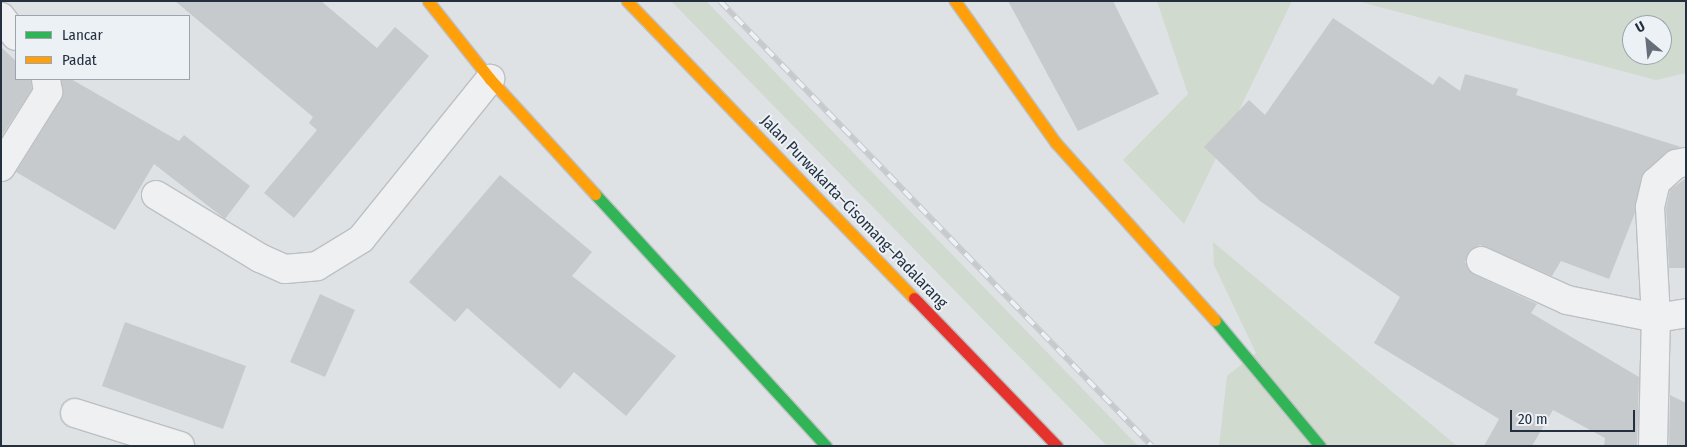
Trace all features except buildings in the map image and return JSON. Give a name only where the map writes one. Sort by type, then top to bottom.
[{"type":"main road","points":[[428,1],[490,79],[826,446]]},
{"type":"main road","name":"Jalan Purwakarta–Cisomang–Padalarang","points":[[627,1],[1057,446]]},
{"type":"main road","points":[[955,1],[1056,143],[1167,263],[1320,446]]},
{"type":"street","points":[[1,17],[15,35]]},
{"type":"street","points":[[156,195],[260,258],[285,269],[317,266],[361,239],[490,79]]},
{"type":"street","points":[[1,167],[48,92],[46,80]]},
{"type":"street","points":[[1653,446],[1656,318],[1650,207],[1656,182],[1676,164],[1686,162]]},
{"type":"street","points":[[1481,261],[1567,300],[1656,318],[1686,313]]},
{"type":"street","points":[[75,413],[180,446]]},
{"type":"shaded area","points":[[671,1],[706,1],[1138,446],[1107,446]]},
{"type":"shaded area","points":[[1157,1],[1292,1],[1184,224],[1123,160],[1188,94]]},
{"type":"shaded area","points":[[1357,1],[1686,1],[1686,73],[1656,80]]},
{"type":"shaded area","points":[[1213,242],[1457,446],[1219,446],[1227,376],[1256,353],[1214,265]]},
{"type":"railway","points":[[720,1],[1152,446]]},
{"type":"traffic: fast","points":[[595,194],[826,446]]},
{"type":"traffic: fast","points":[[1215,320],[1320,446]]},
{"type":"traffic: slow","points":[[428,1],[490,79],[595,194]]},
{"type":"traffic: slow","points":[[627,1],[914,298]]},
{"type":"traffic: slow","points":[[955,1],[1056,143],[1215,320]]},
{"type":"traffic: jam","points":[[914,298],[1057,446]]}]
